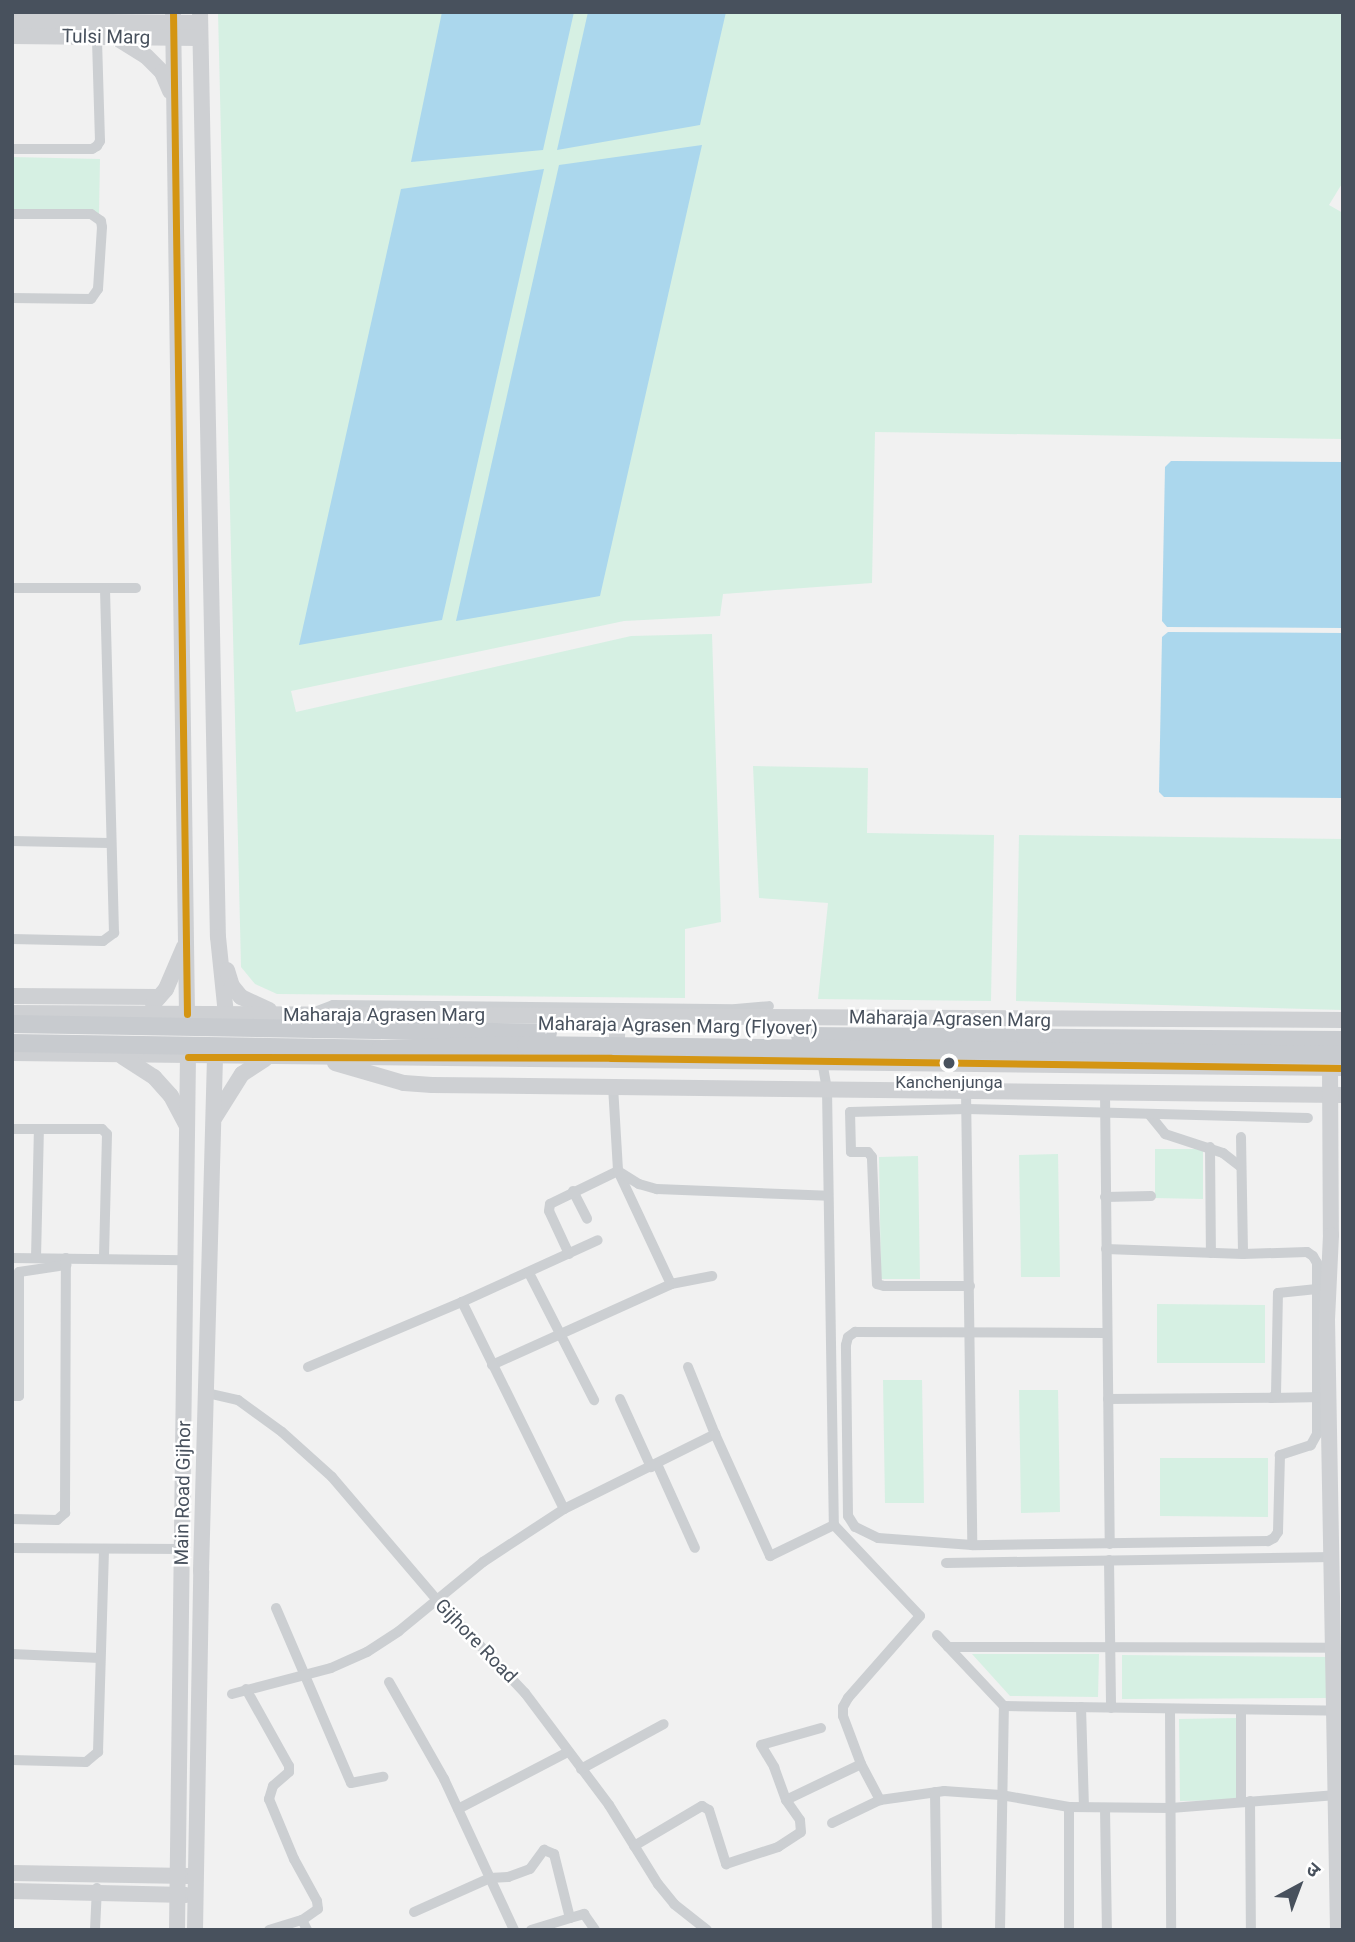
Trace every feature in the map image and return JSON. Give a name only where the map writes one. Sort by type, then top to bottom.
[{"type":"main road","name":"Maharaja Agrasen Marg (Flyover)","points":[[12,1024],[675,1035],[1343,1040]]},
{"type":"main road","name":"Maharaja Agrasen Marg (Flyover)","points":[[12,1043],[380,1049],[526,1045],[1339,1063]]},
{"type":"street","points":[[124,22],[143,12]]},
{"type":"street","name":"Tulsi Marg","points":[[12,21],[200,24]]},
{"type":"street","points":[[172,24],[188,938],[187,1014]]},
{"type":"street","name":"Tulsi Marg","points":[[12,36],[115,37],[172,24]]},
{"type":"street","points":[[200,24],[219,947],[226,1014]]},
{"type":"street","points":[[12,149],[92,149],[97,146],[100,141],[97,37]]},
{"type":"street","points":[[115,37],[146,56],[162,72],[173,97]]},
{"type":"street","points":[[12,214],[91,214],[102,221],[102,228],[98,289],[91,299],[12,298]]},
{"type":"street","points":[[12,588],[136,588]]},
{"type":"street","points":[[12,939],[103,941],[114,933],[109,843],[105,589]]},
{"type":"street","points":[[12,841],[109,843]]},
{"type":"street","points":[[121,1014],[150,1007],[159,997],[166,989],[188,938]]},
{"type":"street","points":[[219,947],[232,986],[241,997],[281,1015]]},
{"type":"street","points":[[12,996],[159,997]]},
{"type":"street","points":[[309,1015],[333,1005],[736,1009],[768,1006]]},
{"type":"street","points":[[798,1010],[1343,1018]]},
{"type":"street","name":"Maharaja Agrasen Marg","points":[[12,1013],[962,1019],[1343,1018]]},
{"type":"street","points":[[616,1058],[618,1015]]},
{"type":"street","points":[[961,1063],[962,1019]]},
{"type":"street","points":[[12,1053],[215,1058],[1339,1063],[1323,1398],[1315,1440],[1304,1449],[1285,1451],[1278,1460],[1278,1532],[1274,1538],[1268,1541],[972,1545],[878,1538],[855,1527],[848,1516],[848,1337],[855,1332],[1106,1332]]},
{"type":"street","points":[[119,1055],[140,1065],[171,1096],[188,1129]]},
{"type":"street","name":"Main Road Gijhor","points":[[177,1930],[188,1057]]},
{"type":"street","points":[[316,1057],[404,1083],[1337,1095]]},
{"type":"street","name":"Main Road Gijhor","points":[[195,1930],[211,1126],[215,1058]]},
{"type":"street","points":[[211,1126],[231,1088],[242,1074],[267,1058]]},
{"type":"street","points":[[822,1061],[827,1089],[834,1525],[919,1616],[843,1707],[861,1764],[880,1800]]},
{"type":"street","points":[[12,1063],[140,1065]]},
{"type":"street","points":[[613,1086],[618,1171],[671,1284]]},
{"type":"street","points":[[966,1091],[972,1545]]},
{"type":"street","points":[[1105,1092],[1110,1544]]},
{"type":"street","points":[[970,1286],[877,1284],[873,1157],[868,1152],[851,1152],[849,1114],[852,1110],[967,1109],[1308,1118]]},
{"type":"street","points":[[1149,1114],[1160,1129],[1172,1138],[1210,1147],[1241,1167]]},
{"type":"street","points":[[12,1129],[102,1129],[107,1133],[104,1259]]},
{"type":"street","points":[[36,1258],[39,1130]]},
{"type":"street","points":[[1241,1137],[1243,1254]]},
{"type":"street","points":[[1210,1147],[1211,1253]]},
{"type":"street","points":[[569,1254],[549,1211],[554,1199],[618,1171]]},
{"type":"street","points":[[618,1171],[639,1184],[657,1189],[828,1196]]},
{"type":"street","points":[[573,1191],[587,1219]]},
{"type":"street","points":[[1105,1197],[1151,1196]]},
{"type":"street","points":[[308,1367],[529,1273],[598,1240]]},
{"type":"street","points":[[1106,1249],[1243,1254],[1307,1252],[1314,1256],[1317,1263],[1339,1711],[1336,1795],[1338,1930]]},
{"type":"street","points":[[12,1258],[66,1262]]},
{"type":"street","points":[[12,1395],[19,1396],[19,1272],[66,1262],[104,1259],[186,1260]]},
{"type":"street","points":[[12,1519],[57,1520],[65,1513],[66,1262]]},
{"type":"street","points":[[529,1273],[594,1400]]},
{"type":"street","points":[[492,1365],[671,1284],[712,1276]]},
{"type":"street","points":[[1271,1398],[1276,1395],[1278,1293],[1317,1289]]},
{"type":"street","points":[[462,1302],[564,1509]]},
{"type":"street","points":[[688,1367],[770,1556],[834,1525]]},
{"type":"street","name":"Gijhore Road","points":[[207,1393],[238,1401],[282,1432],[322,1468],[389,1541],[437,1600],[525,1693],[674,1904],[704,1929]]},
{"type":"street","points":[[1108,1399],[1323,1398]]},
{"type":"street","points":[[620,1399],[695,1548]]},
{"type":"street","points":[[232,1694],[331,1668],[367,1653],[483,1562],[564,1509],[715,1434]]},
{"type":"street","points":[[12,1548],[182,1549]]},
{"type":"street","points":[[12,1760],[86,1762],[98,1752],[104,1549]]},
{"type":"street","points":[[946,1563],[1333,1557]]},
{"type":"street","points":[[1109,1560],[1111,1708]]},
{"type":"street","points":[[276,1608],[351,1783],[383,1777]]},
{"type":"street","points":[[937,1635],[1004,1706],[1339,1711]]},
{"type":"street","points":[[948,1647],[1335,1648]]},
{"type":"street","points":[[12,1654],[100,1658]]},
{"type":"street","points":[[389,1682],[458,1809],[514,1930]]},
{"type":"street","points":[[246,1689],[289,1766],[285,1777],[268,1794],[294,1859],[317,1901],[318,1909],[304,1925],[269,1930]]},
{"type":"street","points":[[1000,1930],[1000,1795],[1004,1706]]},
{"type":"street","points":[[1081,1707],[1084,1807]]},
{"type":"street","points":[[1170,1709],[1171,1930]]},
{"type":"street","points":[[1241,1710],[1251,1930]]},
{"type":"street","points":[[581,1769],[664,1724]]},
{"type":"street","points":[[634,1846],[702,1806],[709,1810],[726,1864],[778,1847],[801,1832],[800,1821],[786,1800],[774,1767],[761,1745],[821,1728]]},
{"type":"street","points":[[458,1809],[568,1752]]},
{"type":"street","points":[[786,1800],[861,1764]]},
{"type":"street","points":[[832,1823],[880,1800],[935,1792],[1000,1795],[1069,1807],[1105,1808],[1171,1808],[1336,1795]]},
{"type":"street","points":[[935,1792],[937,1930]]},
{"type":"street","points":[[1069,1807],[1069,1930]]},
{"type":"street","points":[[1105,1808],[1107,1930]]},
{"type":"street","points":[[414,1912],[490,1878],[508,1877],[530,1869],[544,1850],[554,1854],[570,1918]]},
{"type":"street","points":[[12,1873],[197,1876]]},
{"type":"street","points":[[95,1930],[98,1875]]},
{"type":"street","points":[[12,1891],[195,1896]]},
{"type":"street","points":[[531,1930],[584,1914],[594,1930]]},
{"type":"green space","points":[[218,12],[1343,12],[1343,182],[1329,205],[1343,213],[1343,439],[875,432],[872,583],[723,594],[720,616],[624,621],[291,691],[296,712],[631,636],[712,634],[721,922],[685,929],[685,998],[277,994],[255,984],[241,967]]},
{"type":"green space","points":[[12,157],[100,159],[99,214],[12,213]]},
{"type":"green space","points":[[753,766],[868,768],[867,833],[994,835],[991,1001],[818,999],[828,903],[759,898]]},
{"type":"green space","points":[[1019,835],[1343,839],[1343,1010],[1016,1001]]},
{"type":"green space","points":[[1155,1149],[1203,1149],[1203,1199],[1155,1198]]},
{"type":"green space","points":[[1058,1154],[1060,1277],[1021,1277],[1019,1155]]},
{"type":"green space","points":[[918,1156],[920,1279],[881,1279],[879,1157]]},
{"type":"green space","points":[[1157,1304],[1265,1305],[1265,1363],[1157,1363]]},
{"type":"green space","points":[[883,1380],[922,1380],[924,1503],[885,1503]]},
{"type":"green space","points":[[1019,1390],[1058,1390],[1060,1512],[1021,1513]]},
{"type":"green space","points":[[1160,1458],[1268,1458],[1268,1517],[1160,1516]]},
{"type":"green space","points":[[972,1654],[1099,1654],[1098,1697],[1010,1696]]},
{"type":"green space","points":[[1122,1655],[1328,1657],[1329,1698],[1122,1699]]},
{"type":"green space","points":[[1237,1718],[1238,1800],[1180,1801],[1179,1719]]},
{"type":"water","points":[[442,12],[574,12],[543,150],[411,162]]},
{"type":"water","points":[[588,12],[726,12],[700,125],[557,150]]},
{"type":"water","points":[[702,145],[600,596],[456,621],[559,165]]},
{"type":"water","points":[[544,169],[442,620],[299,645],[401,189]]},
{"type":"water","points":[[1171,461],[1343,462],[1343,628],[1167,627],[1162,621],[1165,467]]},
{"type":"water","points":[[1168,632],[1343,633],[1343,798],[1164,797],[1159,792],[1162,637]]},
{"type":"transit line","points":[[173,12],[187,1014]]},
{"type":"transit line","points":[[188,1057],[611,1058],[1343,1068]]},
{"type":"place","name":"Kanchenjunga","points":[[949,1063]]}]
